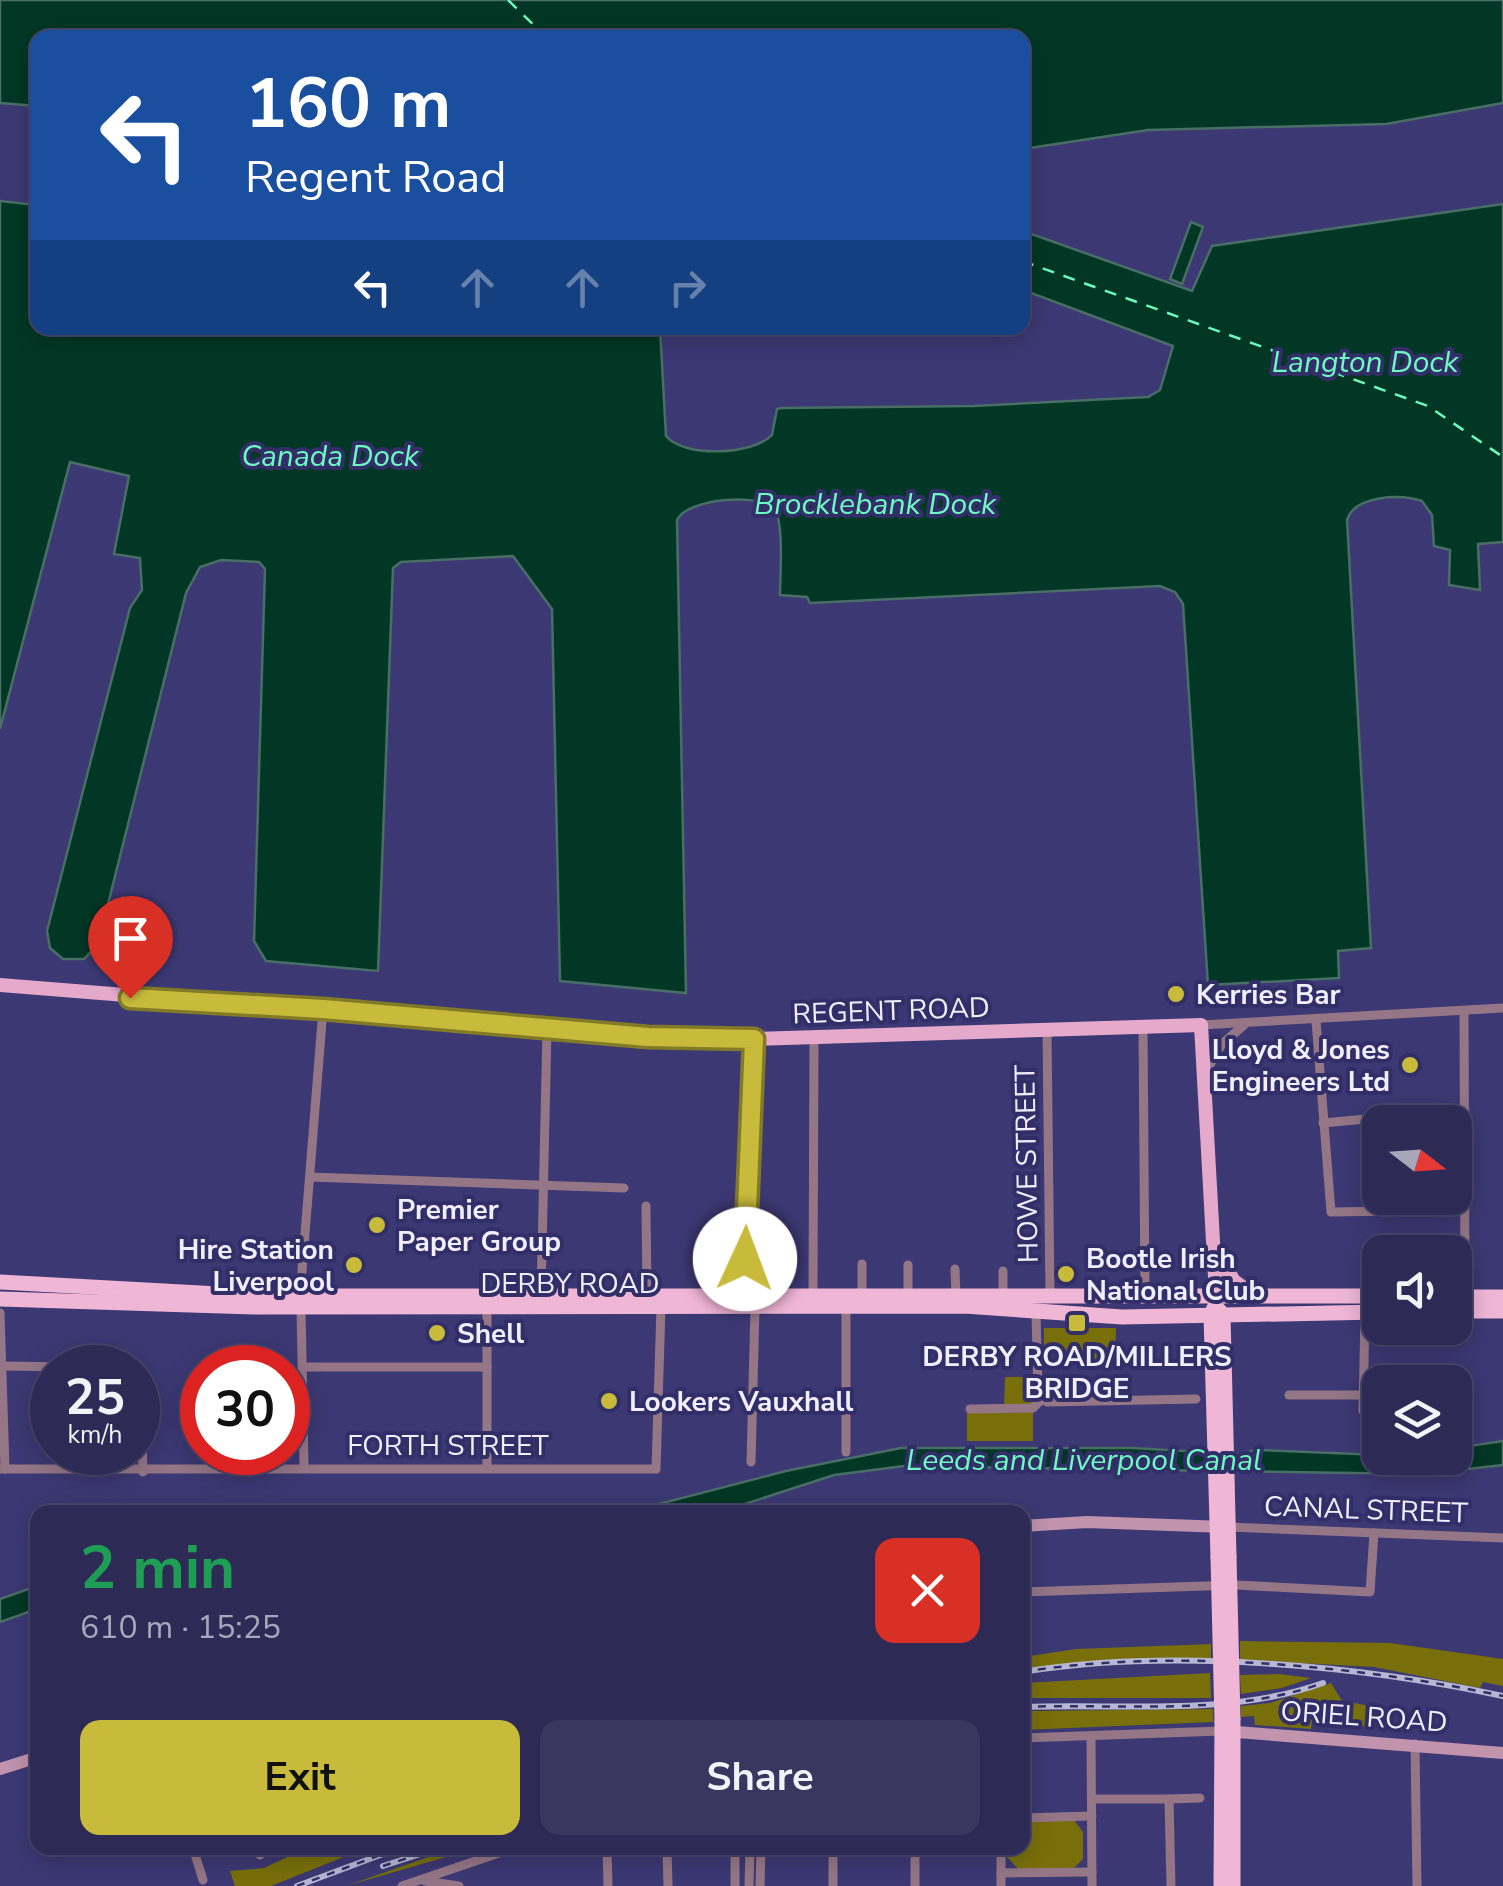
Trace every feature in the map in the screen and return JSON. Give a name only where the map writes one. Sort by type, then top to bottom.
[{"type":"highway","name":"DERBY ROAD","points":[[0,1282],[301,1302],[540,1295],[908,1294],[1146,1297],[1262,1312],[1362,1312]]},
{"type":"highway","name":"DERBY ROAD","points":[[0,1296],[41,1300],[487,1307],[964,1306],[1036,1312],[1216,1308],[1253,1295],[1362,1296]]},
{"type":"highway","points":[[1472,1300],[1503,1297]]},
{"type":"highway","points":[[1472,1305],[1503,1311]]},
{"type":"highway","points":[[1216,1308],[1232,1886]]},
{"type":"highway","points":[[1220,1886],[1227,1726]]},
{"type":"main road","name":"REGENT ROAD","points":[[0,986],[323,1009],[546,1030],[754,1039],[1201,1025]]},
{"type":"main road","points":[[1201,1025],[1216,1308]]},
{"type":"main road","points":[[1213,1244],[1222,1266],[1253,1295]]},
{"type":"main road","points":[[1030,1526],[1222,1521]]},
{"type":"main road","name":"ORIEL ROAD","points":[[1227,1726],[1503,1753]]},
{"type":"main road","points":[[0,1769],[30,1760]]},
{"type":"street","name":"REGENT ROAD","points":[[1201,1025],[1503,1008]]},
{"type":"street","points":[[302,1345],[301,1302],[323,1009]]},
{"type":"street","points":[[1464,1011],[1464,1105]]},
{"type":"street","points":[[1316,1021],[1329,1209],[1334,1214],[1362,1213]]},
{"type":"street","points":[[1204,1077],[1222,1044],[1246,1023]]},
{"type":"street","points":[[1143,1026],[1146,1297]]},
{"type":"street","points":[[540,1295],[546,1030]]},
{"type":"street","name":"HOWE STREET","points":[[1047,1030],[1050,1297]]},
{"type":"street","points":[[813,1294],[814,1038]]},
{"type":"street","points":[[743,1294],[754,1039]]},
{"type":"street","points":[[1323,1123],[1362,1119]]},
{"type":"street","points":[[310,1176],[540,1188],[624,1188]]},
{"type":"street","points":[[646,1206],[647,1294]]},
{"type":"street","points":[[862,1264],[862,1295]]},
{"type":"street","points":[[908,1265],[908,1294]]},
{"type":"street","points":[[956,1268],[956,1296]]},
{"type":"street","points":[[1003,1271],[1003,1297]]},
{"type":"street","points":[[487,1307],[487,1467]]},
{"type":"street","name":"FORTH STREET","points":[[310,1466],[656,1469],[661,1307]]},
{"type":"street","points":[[751,1462],[755,1309]]},
{"type":"street","points":[[846,1309],[846,1452]]},
{"type":"street","points":[[1036,1312],[1044,1360],[1038,1396],[1196,1399]]},
{"type":"street","points":[[0,1313],[2,1469]]},
{"type":"street","points":[[2,1366],[30,1366]]},
{"type":"street","points":[[310,1367],[486,1367]]},
{"type":"street","points":[[1288,1396],[1362,1395]]},
{"type":"street","points":[[970,1409],[1033,1408],[1042,1398]]},
{"type":"street","name":"FORTH STREET","points":[[2,1469],[30,1470]]},
{"type":"street","name":"CANAL STREET","points":[[1222,1521],[1503,1538]]},
{"type":"street","points":[[1030,1592],[1236,1585],[1370,1592],[1374,1533]]},
{"type":"street","points":[[1030,1738],[1227,1726]]},
{"type":"street","points":[[1092,1736],[1092,1886]]},
{"type":"street","points":[[1415,1744],[1418,1886]]},
{"type":"street","points":[[1092,1799],[1200,1798]]},
{"type":"street","points":[[1168,1799],[1170,1886]]},
{"type":"street","points":[[1030,1818],[1092,1816]]},
{"type":"street","points":[[195,1855],[203,1880]]},
{"type":"street","points":[[402,1886],[494,1855]]},
{"type":"street","points":[[607,1855],[608,1886]]},
{"type":"street","points":[[667,1855],[668,1886]]},
{"type":"street","points":[[735,1855],[735,1886]]},
{"type":"street","points":[[750,1855],[750,1886]]},
{"type":"street","points":[[760,1886],[761,1855]]},
{"type":"street","points":[[833,1855],[833,1886]]},
{"type":"street","points":[[915,1855],[915,1886]]},
{"type":"street","points":[[1001,1855],[1001,1886]]},
{"type":"street","points":[[1001,1874],[1092,1872]]},
{"type":"street","points":[[422,1881],[459,1886]]},
{"type":"shaded area","points":[[1044,1328],[1116,1328],[1115,1364],[1058,1364],[1058,1353],[1044,1350]]},
{"type":"shaded area","points":[[1005,1377],[1033,1377],[1032,1407],[1004,1407]]},
{"type":"shaded area","points":[[1033,1412],[1033,1441],[967,1441],[967,1413]]},
{"type":"shaded area","points":[[1240,1641],[1390,1643],[1503,1659],[1503,1686],[1483,1682],[1480,1688],[1374,1667],[1240,1660]]},
{"type":"shaded area","points":[[1211,1644],[1211,1658],[1030,1670],[1030,1656],[1076,1649]]},
{"type":"shaded area","points":[[1210,1673],[1211,1698],[1030,1698],[1030,1683]]},
{"type":"shaded area","points":[[1240,1675],[1311,1678],[1282,1688],[1241,1694]]},
{"type":"shaded area","points":[[1331,1683],[1342,1701],[1371,1706],[1370,1727],[1312,1721],[1311,1729],[1255,1725],[1254,1716],[1241,1717],[1241,1706],[1270,1703]]},
{"type":"shaded area","points":[[1213,1709],[1213,1722],[1030,1730],[1030,1711]]},
{"type":"shaded area","points":[[1074,1820],[1083,1832],[1083,1859],[1073,1869],[1018,1869],[1007,1855],[1030,1855],[1030,1821]]},
{"type":"shaded area","points":[[292,1855],[348,1855],[271,1886],[235,1886],[230,1871],[264,1868]]},
{"type":"shaded area","points":[[434,1855],[453,1855],[346,1886]]},
{"type":"water","points":[[0,0],[1503,0],[1503,103],[1386,124],[1148,130],[1030,148],[1030,30],[30,30],[30,105],[0,103]]},
{"type":"water","points":[[0,201],[30,204],[30,335],[660,335],[666,436],[702,451],[735,450],[763,442],[772,435],[777,409],[782,408],[973,406],[1148,397],[1160,390],[1173,346],[1030,293],[1030,233],[1192,291],[1212,246],[1503,204],[1503,542],[1478,544],[1480,590],[1449,585],[1450,550],[1434,546],[1432,515],[1422,501],[1379,498],[1359,506],[1347,520],[1371,948],[1338,951],[1339,978],[1208,985],[1183,604],[1175,592],[1160,586],[810,603],[807,597],[780,595],[778,517],[768,504],[756,501],[709,502],[677,520],[686,993],[560,981],[552,609],[513,556],[401,562],[393,568],[378,971],[266,961],[254,941],[265,569],[259,562],[221,560],[200,567],[186,593],[98,944],[84,959],[63,959],[50,948],[47,931],[130,608],[142,590],[140,558],[114,554],[129,476],[70,462],[0,729]]},
{"type":"water","points":[[1191,222],[1203,227],[1182,284],[1170,279]]},
{"type":"water","points":[[1503,1441],[1503,1465],[1472,1469],[1472,1446]]},
{"type":"water","name":"Leeds and Liverpool Canal","points":[[901,1448],[1133,1448],[1237,1454],[1257,1450],[1362,1454],[1362,1473],[904,1466],[834,1475],[742,1505],[655,1505],[786,1471]]},
{"type":"water","points":[[30,1588],[30,1611],[0,1622],[0,1599]]},
{"type":"ferry route","points":[[508,0],[539,30]]},
{"type":"ferry route","points":[[1030,264],[1428,406],[1503,457]]},
{"type":"railway","points":[[1030,1671],[1139,1661],[1263,1663],[1387,1676],[1503,1696]]},
{"type":"railway","points":[[1030,1707],[1250,1701],[1323,1683]]},
{"type":"railway","points":[[297,1886],[380,1855]]},
{"type":"railway","points":[[383,1866],[417,1855]]},
{"type":"place","name":"Kerries Bar","points":[[1176,994]]},
{"type":"place","name":"Lloyd & Jones Engineers Ltd","points":[[1410,1065]]},
{"type":"place","name":"Premier Paper Group","points":[[377,1225]]},
{"type":"place","name":"Hire Station Liverpool","points":[[354,1265]]},
{"type":"place","name":"Bootle Irish National Club","points":[[1066,1274]]},
{"type":"place","name":"DERBY ROAD/MILLERS BRIDGE","points":[[1077,1323]]},
{"type":"place","name":"Shell","points":[[437,1333]]},
{"type":"place","name":"Lookers Vauxhall","points":[[609,1401]]},
{"type":"route","points":[[130,998],[323,1009],[648,1037],[754,1039],[745,1259]]},
{"type":"water label","name":"Langton Dock","points":[[1365,362]]},
{"type":"water label","name":"Canada Dock","points":[[330,456]]},
{"type":"water label","name":"Brocklebank Dock","points":[[875,504]]}]
